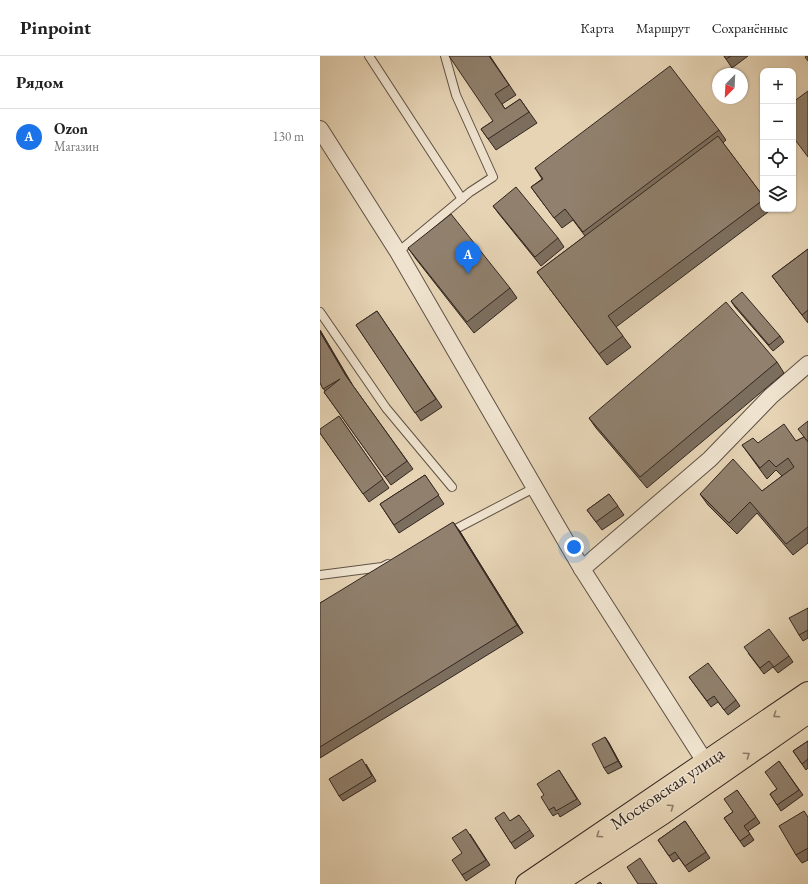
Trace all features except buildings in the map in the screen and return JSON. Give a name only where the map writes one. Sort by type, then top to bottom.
[{"type":"main road","name":"Московская улица","points":[[553,884],[710,770],[808,693]]},
{"type":"main road","name":"Московская улица","points":[[527,884],[710,770],[808,712]]},
{"type":"street","points":[[321,132],[398,252],[582,569],[710,770]]},
{"type":"street","points":[[582,569],[710,459],[771,396],[808,364]]},
{"type":"lane","points":[[370,56],[462,199]]},
{"type":"lane","points":[[398,252],[462,199],[493,177],[456,95],[445,56]]},
{"type":"lane","points":[[320,312],[386,408],[452,487]]},
{"type":"lane","points":[[437,538],[534,488]]},
{"type":"lane","points":[[320,575],[382,567],[396,560]]},
{"type":"place","name":"Ozon","points":[[468,274]]}]
